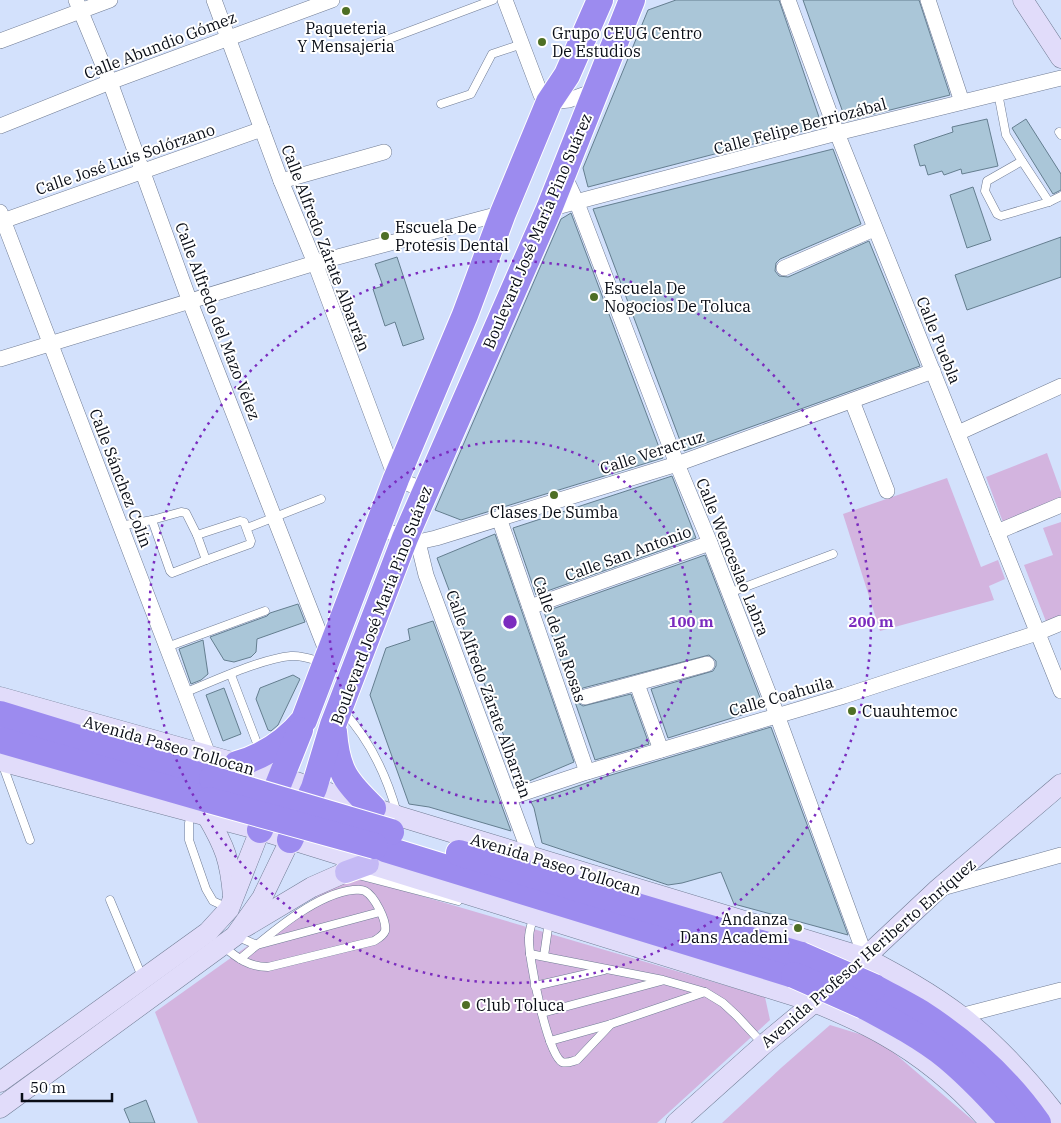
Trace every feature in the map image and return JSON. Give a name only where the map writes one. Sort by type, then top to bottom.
[{"type":"highway","name":"Boulevard José María Pino Suárez","points":[[260,830],[396,479],[465,315],[503,213],[549,102],[566,75],[600,0]]},
{"type":"highway","name":"Boulevard José María Pino Suárez","points":[[290,840],[314,788],[337,716],[411,540],[425,490],[549,209],[632,0]]},
{"type":"highway","name":"Avenida Paseo Tollocan","points":[[0,714],[212,788],[798,965],[869,996],[921,1014],[957,1039],[995,1072],[1038,1123]]},
{"type":"highway","points":[[337,716],[336,753],[343,774],[364,806]]},
{"type":"highway","points":[[212,788],[285,741],[304,720]]},
{"type":"highway","name":"Avenida Paseo Tollocan","points":[[0,754],[212,788]]},
{"type":"highway","name":"Avenida Paseo Tollocan","points":[[869,996],[907,1030],[946,1056],[985,1092],[1013,1123]]},
{"type":"main road","points":[[1023,0],[1061,58]]},
{"type":"main road","name":"Avenida Paseo Tollocan","points":[[0,697],[212,788],[260,830],[290,840],[346,864]]},
{"type":"main road","name":"Avenida Paseo Tollocan","points":[[212,788],[281,777],[364,806],[385,840],[538,919],[814,1002],[883,1034],[917,1056],[948,1081],[990,1123]]},
{"type":"main road","name":"Avenida Profesor Heriberto Enríquez","points":[[676,1123],[763,1045],[866,958],[938,890],[1061,784]]},
{"type":"main road","points":[[212,788],[231,871],[232,905]]},
{"type":"main road","points":[[346,864],[332,835],[333,823],[342,808],[364,806]]},
{"type":"main road","name":"Boulevard José María Pino Suárez","points":[[0,1082],[208,932],[232,905],[260,830]]},
{"type":"main road","name":"Boulevard José María Pino Suárez","points":[[0,1108],[233,937],[262,898],[290,840]]},
{"type":"main road","points":[[233,937],[385,840]]},
{"type":"main road","name":"Avenida Paseo Tollocan","points":[[385,840],[531,857],[866,958],[920,988],[960,1016],[1007,1057],[1061,1121]]},
{"type":"street","points":[[0,41],[78,5],[110,0]]},
{"type":"street","name":"Calle Alfredo Zárate Albarrán","points":[[214,0],[281,182],[315,263],[396,479]]},
{"type":"street","name":"Calle Abundio Gómez","points":[[0,126],[110,82],[332,0]]},
{"type":"street","points":[[505,0],[542,95],[549,102],[569,100],[597,90]]},
{"type":"street","name":"Calle Puebla","points":[[788,0],[874,229],[1061,691]]},
{"type":"street","points":[[928,0],[962,102]]},
{"type":"street","name":"Calle Alfredo del Mazo Vélez","points":[[78,5],[144,171],[190,302],[275,518],[327,659]]},
{"type":"street","name":"Calle Felipe Berriozábal","points":[[549,209],[837,133],[1061,78]]},
{"type":"street","name":"Calle José Luis Solórzano","points":[[1,218],[144,171],[262,129]]},
{"type":"street","points":[[281,182],[384,152]]},
{"type":"street","name":"Calle Wenceslao Labra","points":[[563,173],[577,203],[677,464],[777,715],[866,958]]},
{"type":"street","points":[[0,359],[315,263],[503,213]]},
{"type":"street","name":"Calle Sánchez Colín","points":[[1,218],[167,647],[184,693],[212,788]]},
{"type":"street","points":[[784,268],[874,229]]},
{"type":"street","name":"Calle Veracruz","points":[[411,540],[499,518],[677,464],[933,371]]},
{"type":"street","points":[[958,433],[1061,386]]},
{"type":"street","points":[[852,401],[886,490]]},
{"type":"street","points":[[396,479],[425,490]]},
{"type":"street","points":[[997,532],[1061,505]]},
{"type":"street","name":"Calle de las Rosas","points":[[499,518],[587,772]]},
{"type":"street","points":[[378,528],[411,540]]},
{"type":"street","name":"Calle Alfredo Zárate Albarrán","points":[[411,540],[426,575],[531,857]]},
{"type":"street","name":"Calle San Antonio","points":[[530,607],[710,543]]},
{"type":"street","name":"Calle Coahuila","points":[[509,798],[587,772],[844,696],[1037,633],[1061,623]]},
{"type":"street","points":[[585,697],[707,664]]},
{"type":"street","points":[[637,684],[661,750]]},
{"type":"street","points":[[938,890],[1061,855]]},
{"type":"street","points":[[960,1016],[1061,990]]},
{"type":"lane","points":[[365,48],[493,0]]},
{"type":"lane","points":[[441,104],[471,94],[492,54],[522,44]]},
{"type":"lane","points":[[998,93],[1006,135],[1049,202]]},
{"type":"lane","points":[[1022,161],[987,181],[985,191],[997,214],[1001,216],[1006,215],[1049,202],[1061,196]]},
{"type":"lane","points":[[247,528],[322,499]]},
{"type":"lane","points":[[120,526],[180,512],[186,513],[197,535],[206,560]]},
{"type":"lane","points":[[152,520],[172,573],[250,544],[251,541],[242,520],[197,535]]},
{"type":"lane","points":[[729,593],[833,554]]},
{"type":"lane","points":[[167,647],[265,611]]},
{"type":"lane","points":[[184,693],[271,660],[291,656],[327,659]]},
{"type":"lane","points":[[231,675],[262,755]]},
{"type":"lane","points":[[337,716],[355,724],[368,745],[393,799],[385,840]]},
{"type":"lane","points":[[0,754],[30,840]]},
{"type":"lane","points":[[212,788],[189,823],[189,840],[206,889],[214,901],[232,905]]},
{"type":"lane","points":[[346,864],[468,904]]},
{"type":"lane","points":[[233,937],[240,959],[250,965],[268,967],[374,941],[384,932],[385,924],[372,897],[365,891],[342,892],[300,912],[240,959]]},
{"type":"lane","points":[[110,900],[143,979]]},
{"type":"lane","points":[[486,909],[538,919]]},
{"type":"lane","points":[[233,937],[257,945],[380,912]]},
{"type":"lane","points":[[538,919],[529,938],[530,954],[535,986],[556,1056],[563,1062],[578,1060],[611,1024]]},
{"type":"lane","points":[[538,919],[544,956]]},
{"type":"lane","points":[[530,954],[663,980],[705,992],[723,1003],[763,1045]]},
{"type":"lane","points":[[535,986],[608,969]]},
{"type":"lane","points":[[542,1013],[663,980]]},
{"type":"lane","points":[[550,1041],[611,1024],[705,992]]},
{"type":"shaded area","points":[[1047,453],[1061,492],[1061,499],[1004,525],[986,477]]},
{"type":"shaded area","points":[[947,478],[981,567],[998,560],[1005,579],[989,586],[994,600],[880,631],[843,514]]},
{"type":"shaded area","points":[[1061,522],[1061,618],[1047,624],[1024,565],[1053,555],[1043,528]]},
{"type":"shaded area","name":"Club Toluca","points":[[357,877],[765,997],[770,1020],[657,1123],[198,1123],[155,1012],[333,885]]},
{"type":"shaded area","points":[[830,1025],[879,1040],[976,1123],[722,1123]]},
{"type":"building","points":[[676,0],[779,0],[822,126],[588,187],[583,168],[648,10]]},
{"type":"building","points":[[803,0],[919,0],[950,95],[846,121]]},
{"type":"building","points":[[987,119],[998,166],[962,174],[961,169],[944,175],[942,171],[928,175],[925,165],[920,166],[914,145],[953,132],[952,127]]},
{"type":"building","points":[[1026,119],[1061,174],[1061,190],[1053,194],[1012,128]]},
{"type":"building","points":[[833,149],[861,224],[780,259],[776,263],[775,271],[779,276],[788,277],[869,241],[920,366],[684,451],[593,209]]},
{"type":"building","points":[[973,187],[991,240],[967,248],[950,195]]},
{"type":"building","points":[[571,213],[663,458],[461,520],[435,510],[561,219]]},
{"type":"building","points":[[1061,237],[1061,277],[967,310],[955,275]]},
{"type":"building","points":[[397,257],[424,339],[403,346],[395,322],[385,326],[373,289],[383,286],[375,264]]},
{"type":"building","points":[[672,476],[696,538],[536,595],[513,528]]},
{"type":"building","points":[[495,534],[574,762],[522,784],[437,558]]},
{"type":"building","points":[[705,555],[764,708],[668,738],[651,689],[713,671],[716,661],[709,655],[583,688],[578,691],[576,699],[583,706],[631,694],[649,744],[595,760],[544,612]]},
{"type":"building","points":[[298,604],[305,622],[257,639],[256,652],[251,657],[234,662],[224,660],[210,637],[267,616],[270,613]]},
{"type":"building","points":[[433,621],[511,831],[429,807],[409,804],[370,695],[386,648],[410,640],[408,629]]},
{"type":"building","points":[[203,640],[208,674],[201,680],[191,684],[179,649]]},
{"type":"building","points":[[293,675],[300,679],[278,725],[271,731],[268,730],[256,699],[260,688]]},
{"type":"building","points":[[224,688],[241,734],[223,741],[206,695]]},
{"type":"building","points":[[771,727],[848,935],[734,904],[721,872],[668,885],[542,843],[531,802],[601,778]]},
{"type":"building","points":[[146,1100],[155,1123],[130,1123],[124,1109]]},
{"type":"place","name":"Paqueteria Y Mensajeria","points":[[346,11]]},
{"type":"place","name":"Grupo CEUG Centro De Estudios","points":[[542,42]]},
{"type":"place","name":"Escuela De Protesis Dental","points":[[385,236]]},
{"type":"place","name":"Escuela De Nogocios De Toluca","points":[[594,297]]},
{"type":"place","name":"Clases De Sumba","points":[[554,495]]},
{"type":"place","name":"Cuauhtemoc","points":[[852,711]]},
{"type":"place","name":"Andanza Dans Academi","points":[[798,928]]},
{"type":"place","name":"Club Toluca","points":[[466,1005]]}]
